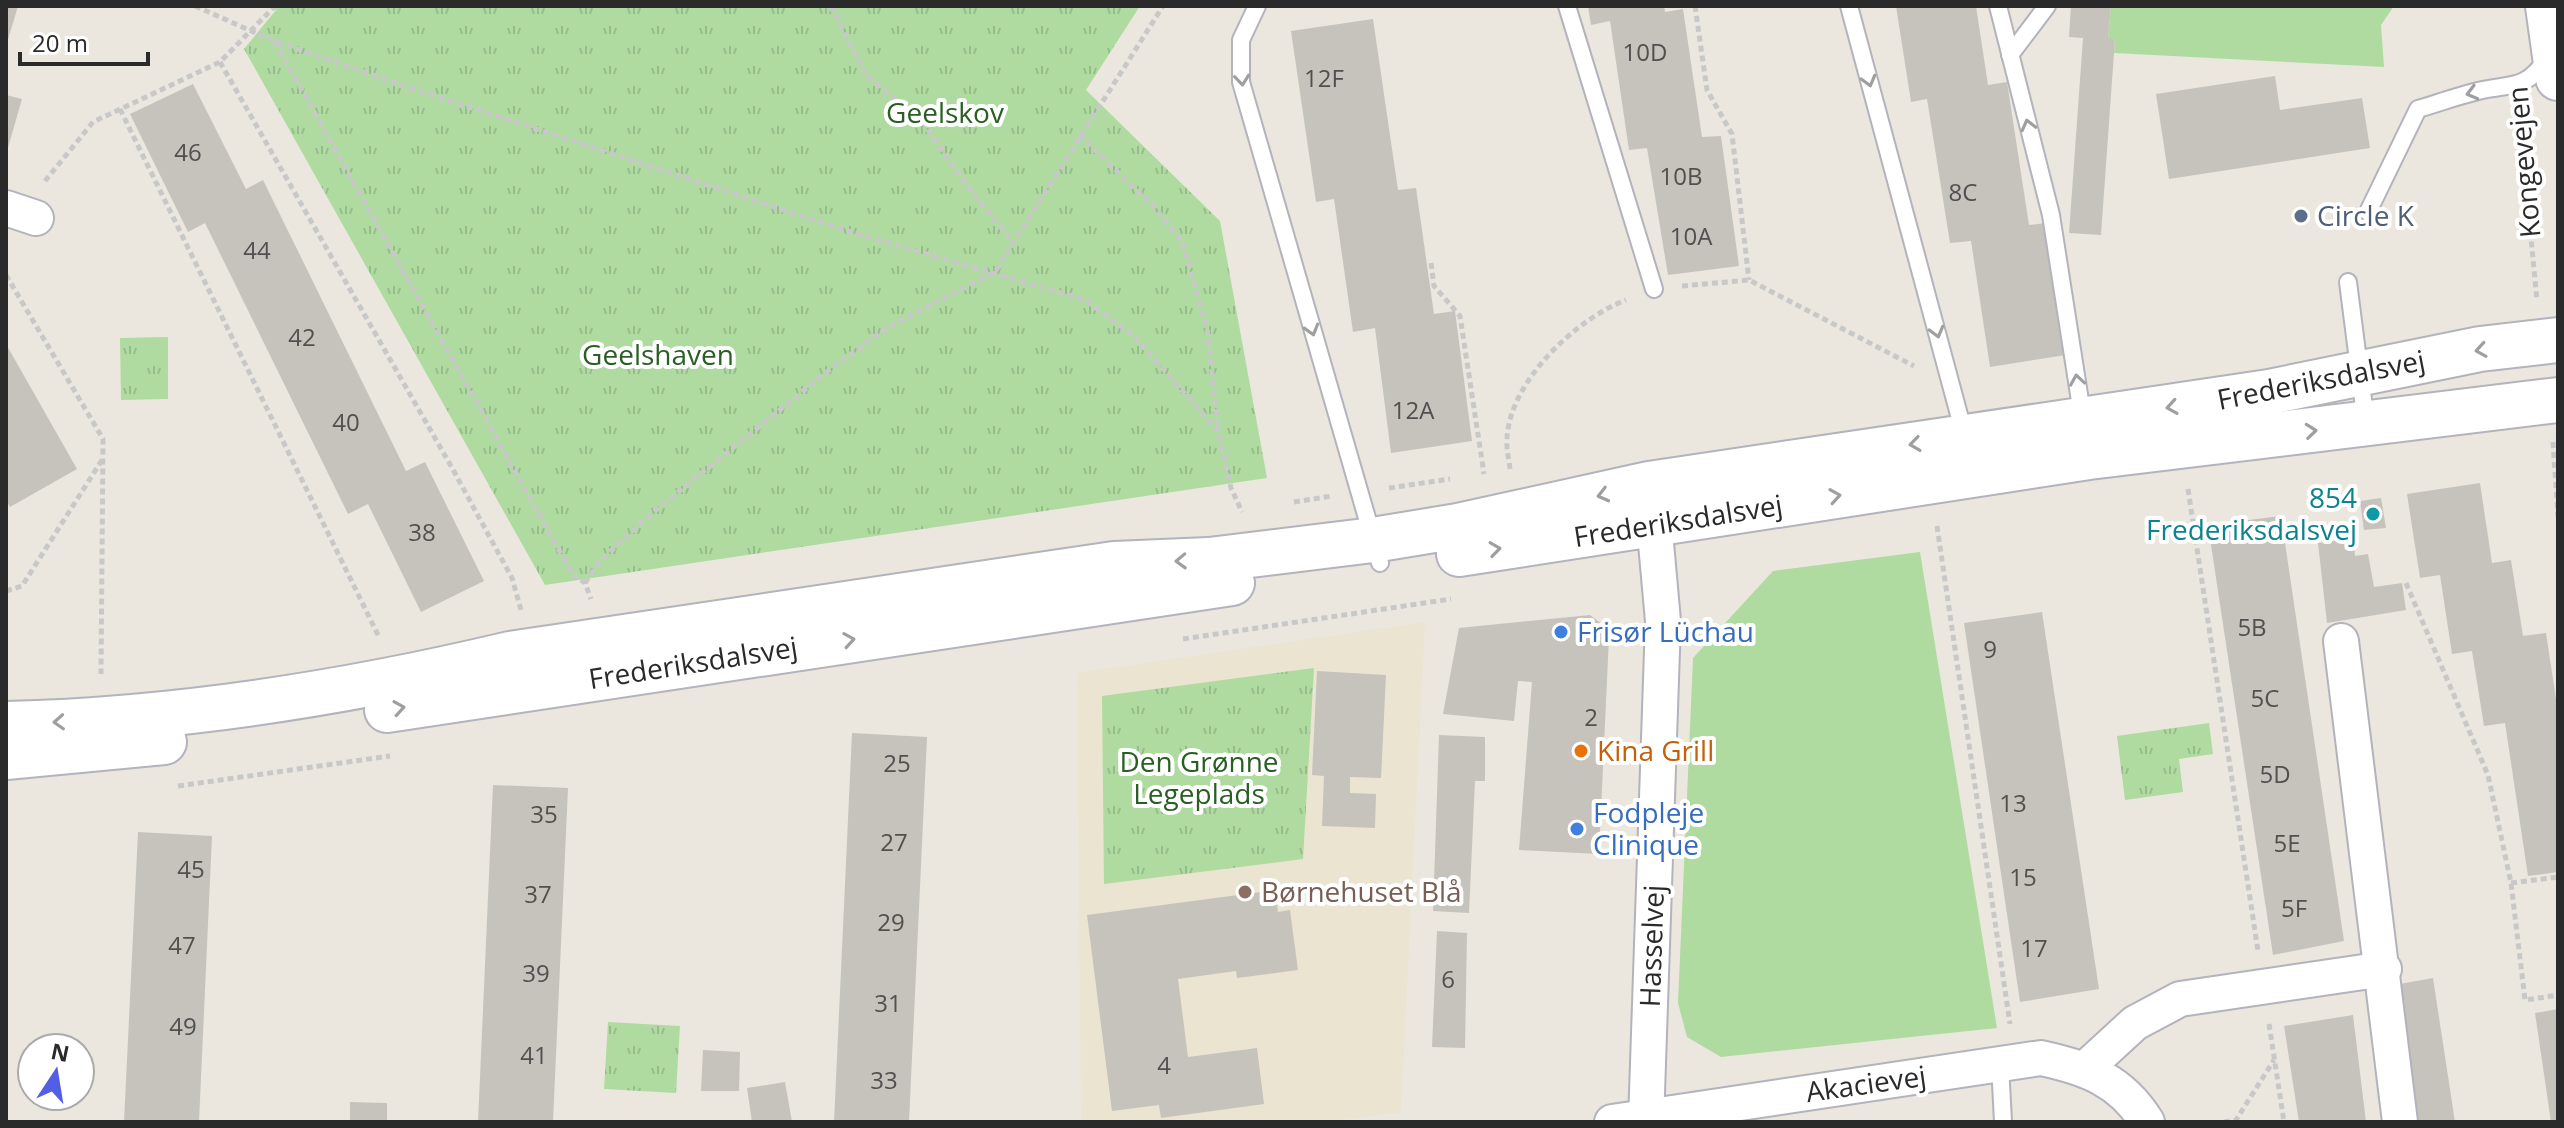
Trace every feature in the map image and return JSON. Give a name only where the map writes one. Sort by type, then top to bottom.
[{"type":"street","name":"Frederiksdalsvej","points":[[2086,439],[2480,349],[2548,323]]},
{"type":"street","name":"Frederiksdalsvej","points":[[6,757],[99,750],[245,731],[1376,552],[1652,504],[2086,439],[2366,425],[2555,421]]},
{"type":"street","name":"Hasselvej","points":[[1646,1120],[1663,621],[1652,504]]},
{"type":"street","name":"Frederiksdalsvej","points":[[6,724],[98,719],[241,703],[415,676],[510,654],[1114,564],[1251,555],[1376,552]]},
{"type":"street","points":[[2341,641],[2384,969],[2400,1122]]},
{"type":"street","points":[[2086,1068],[2135,1023],[2180,999],[2384,969]]},
{"type":"street","name":"Akacievej","points":[[1612,1122],[1646,1120],[2041,1058],[2086,1068],[2122,1091],[2147,1122]]},
{"type":"lane","points":[[1257,6],[1241,40],[1241,82],[1376,552]]},
{"type":"lane","points":[[1567,6],[1654,289]]},
{"type":"lane","points":[[1849,6],[1970,455]]},
{"type":"lane","points":[[1998,6],[2051,215],[2086,439]]},
{"type":"lane","points":[[2010,55],[2047,6]]},
{"type":"lane","points":[[2368,212],[2418,109],[2481,90],[2544,53]]},
{"type":"lane","points":[[2348,282],[2366,425]]},
{"type":"lane","points":[[2003,1122],[2008,1063]]},
{"type":"path","points":[[195,6],[254,29],[274,41],[839,229],[1085,300],[1133,335],[1218,431]]},
{"type":"path","points":[[21,213],[93,122],[220,62],[275,6]]},
{"type":"path","points":[[831,6],[866,75],[922,121],[967,186],[1013,242]]},
{"type":"path","points":[[585,583],[601,560],[651,514],[828,371],[888,327],[995,272],[1163,6]]},
{"type":"path","points":[[1695,6],[1707,90],[1732,134],[1749,280]]},
{"type":"path","points":[[274,41],[573,575],[585,583],[593,604]]},
{"type":"path","name":"Kongevejen","points":[[2544,53],[2548,323]]},
{"type":"path","points":[[220,62],[459,480],[512,578],[523,615]]},
{"type":"path","points":[[120,109],[379,637]]},
{"type":"path","points":[[1079,135],[1154,207],[1182,241],[1207,328],[1218,431],[1231,488],[1246,519],[1251,555]]},
{"type":"path","points":[[1431,263],[1434,286],[1460,316],[1484,474]]},
{"type":"path","points":[[6,275],[103,439],[101,674]]},
{"type":"path","points":[[1510,470],[1506,438],[1517,400],[1540,364],[1570,336],[1615,304],[1654,289],[1749,280],[1951,385]]},
{"type":"path","points":[[2555,421],[2558,517]]},
{"type":"path","points":[[6,591],[22,586],[102,459]]},
{"type":"path","points":[[2188,489],[2284,1122]]},
{"type":"path","points":[[1937,526],[2008,1063]]},
{"type":"path","points":[[2406,583],[2488,775],[2511,883],[2525,1000],[2558,995]]},
{"type":"path","points":[[2511,883],[2558,877]]},
{"type":"path","points":[[2224,1122],[2237,1121],[2274,1060]]},
{"type":"shaded area","name":"Børnehuset Blå","points":[[1425,622],[1401,1112],[1328,1122],[1081,1122],[1077,673]]},
{"type":"green space","name":"Geelshaven","points":[[265,6],[1140,6],[1086,90],[1220,221],[1267,478],[545,585],[244,49],[276,10]]},
{"type":"green space","points":[[2111,6],[2394,6],[2381,25],[2384,67],[2114,53],[2115,40],[2108,39]]},
{"type":"green space","points":[[168,337],[168,399],[121,400],[120,338]]},
{"type":"green space","points":[[1920,552],[1997,1028],[1721,1057],[1687,1037],[1678,1003],[1693,658],[1773,571]]},
{"type":"green space","name":"Den Grønne Legeplads","points":[[1314,668],[1303,859],[1104,884],[1102,696]]},
{"type":"green space","points":[[2209,723],[2213,754],[2179,759],[2183,792],[2125,800],[2117,736]]},
{"type":"green space","points":[[608,1022],[680,1026],[676,1093],[604,1089]]},
{"type":"building","points":[[6,6],[18,6],[7,43],[6,43]]},
{"type":"building","points":[[1588,6],[1664,6],[1665,12],[1683,9],[1702,137],[1721,136],[1739,266],[1668,275],[1647,148],[1629,150],[1610,21],[1591,25]]},
{"type":"building","points":[[1896,6],[1976,6],[1988,85],[2007,82],[2029,225],[2045,223],[2066,355],[1990,367],[1971,241],[1950,243],[1927,99],[1911,102]]},
{"type":"building","points":[[2071,6],[2111,6],[2108,39],[2115,39],[2101,235],[2069,233],[2083,38],[2069,37]]},
{"type":"building","points":[[1373,19],[1398,190],[1416,188],[1434,314],[1455,311],[1472,441],[1391,453],[1375,328],[1353,332],[1334,199],[1316,202],[1291,31]]},
{"type":"building","points":[[2275,76],[2280,110],[2362,98],[2370,148],[2169,179],[2156,94]]},
{"type":"building","points":[[193,84],[246,189],[263,180],[406,471],[425,462],[484,581],[421,612],[368,504],[348,514],[205,223],[188,232],[130,114]]},
{"type":"building","points":[[6,95],[22,99],[7,151],[6,151]]},
{"type":"building","points":[[6,344],[77,469],[10,507],[6,501]]},
{"type":"building","points":[[2480,483],[2492,563],[2511,560],[2523,636],[2546,633],[2558,712],[2558,872],[2528,876],[2505,723],[2484,726],[2472,651],[2452,654],[2440,575],[2420,578],[2407,494]]},
{"type":"building","name":"854 Frederiksdalsvej","points":[[2381,498],[2386,528],[2364,530],[2360,501]]},
{"type":"building","points":[[2281,516],[2344,941],[2273,955],[2208,525]]},
{"type":"building","points":[[2353,538],[2355,556],[2368,554],[2374,587],[2402,583],[2406,610],[2327,623],[2318,543]]},
{"type":"building","points":[[2042,612],[2099,989],[2020,1002],[1964,623]]},
{"type":"building","points":[[1590,615],[1606,627],[1609,637],[1599,854],[1519,850],[1532,682],[1518,681],[1514,721],[1443,714],[1459,628]]},
{"type":"building","points":[[1317,671],[1386,675],[1381,778],[1350,777],[1350,793],[1376,794],[1375,828],[1322,826],[1324,776],[1312,775]]},
{"type":"building","points":[[852,733],[927,737],[909,1122],[834,1122]]},
{"type":"building","points":[[1439,735],[1485,737],[1485,781],[1475,781],[1469,913],[1433,911]]},
{"type":"building","points":[[493,785],[568,788],[553,1122],[478,1122]]},
{"type":"building","points":[[138,832],[212,836],[199,1122],[124,1122]]},
{"type":"building","points":[[1275,890],[1278,912],[1290,910],[1298,970],[1237,978],[1236,971],[1178,979],[1188,1057],[1257,1048],[1264,1104],[1161,1118],[1159,1105],[1112,1111],[1087,915]]},
{"type":"building","points":[[1437,931],[1467,933],[1465,1048],[1432,1047]]},
{"type":"building","points":[[2433,978],[2455,1122],[2419,1122],[2400,984]]},
{"type":"building","points":[[2558,1009],[2558,1122],[2551,1122],[2535,1013]]},
{"type":"building","points":[[2353,1015],[2366,1122],[2299,1122],[2284,1026]]},
{"type":"building","points":[[703,1050],[740,1052],[739,1091],[701,1091]]},
{"type":"building","points":[[785,1082],[792,1122],[752,1122],[747,1088]]},
{"type":"building","points":[[350,1102],[387,1103],[387,1122],[350,1122]]},
{"type":"place","name":"Circle K","points":[[2301,216]]},
{"type":"place","name":"854 Frederiksdalsvej","points":[[2373,514]]},
{"type":"place","name":"Frisør Lüchau","points":[[1561,632]]},
{"type":"place","name":"Kina Grill","points":[[1581,751]]},
{"type":"place","name":"Fodpleje Clinique","points":[[1577,829]]},
{"type":"place","name":"Børnehuset Blå","points":[[1245,892]]},
{"type":"park label","name":"Geelskov","points":[[945,113]]}]
